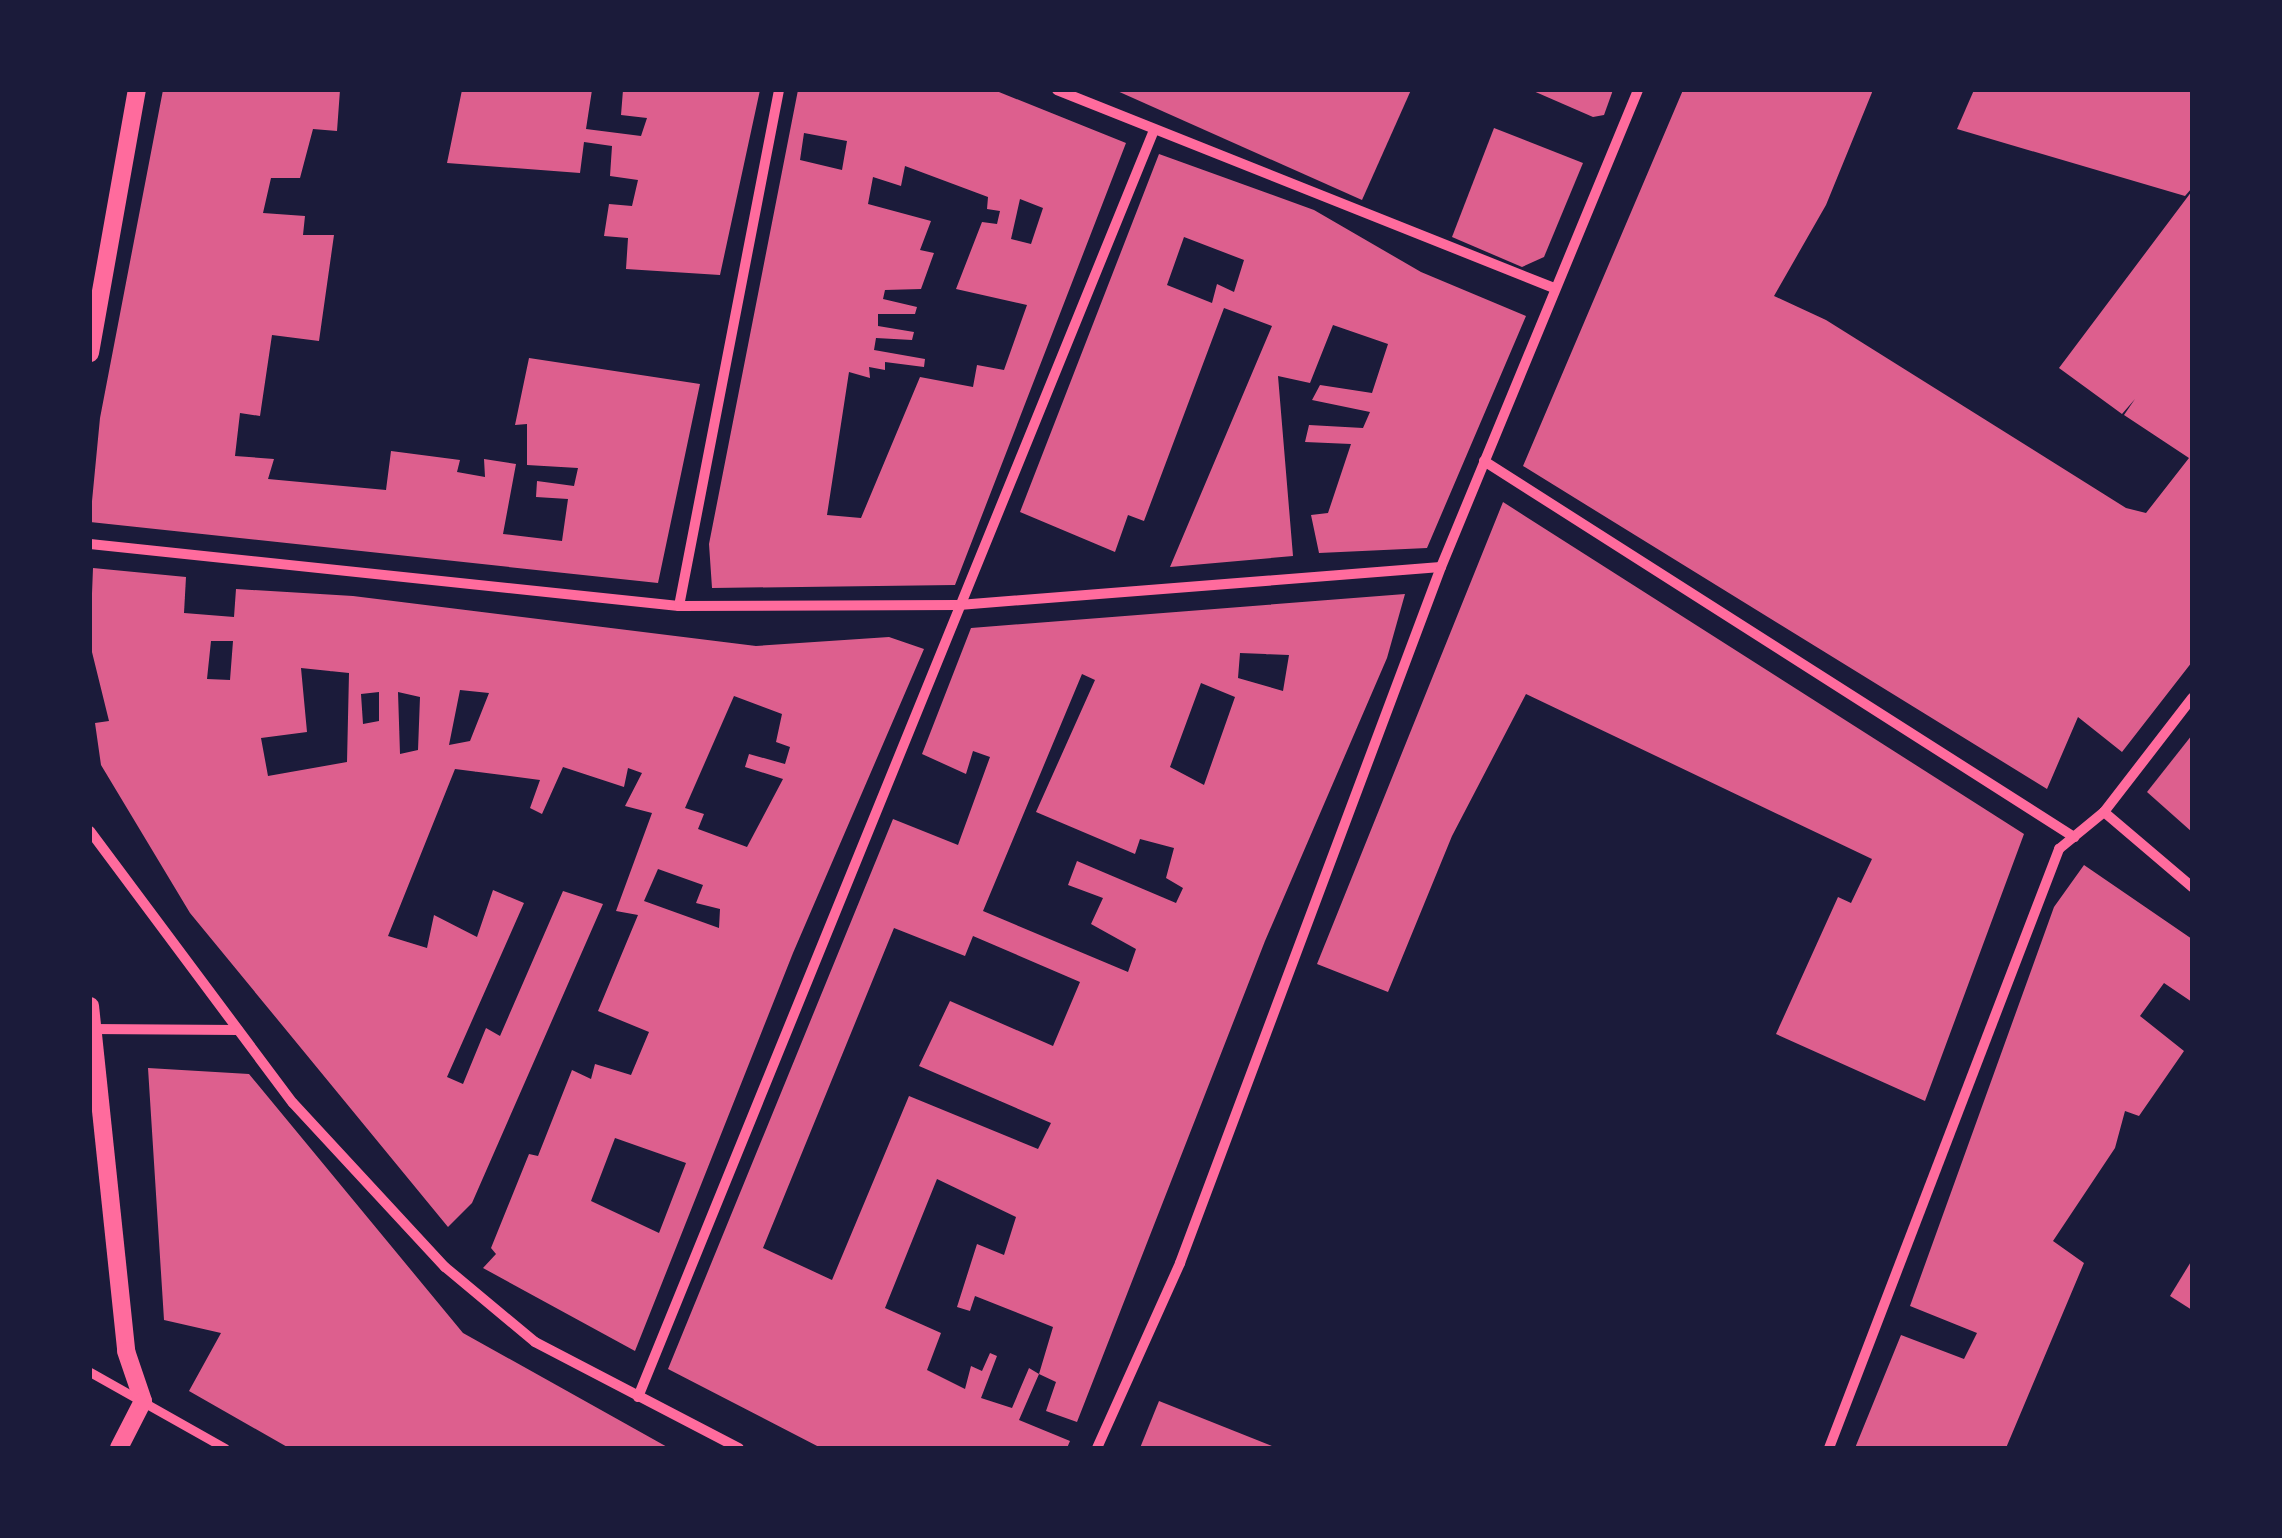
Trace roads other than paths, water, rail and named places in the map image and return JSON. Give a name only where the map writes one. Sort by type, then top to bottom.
[{"type":"street","points":[[90,353],[137,90]]},
{"type":"street","points":[[679,606],[779,90]]},
{"type":"street","points":[[1057,90],[1554,288]]},
{"type":"street","points":[[1097,1448],[1180,1263],[1441,567],[1638,90]]},
{"type":"street","points":[[638,1397],[1154,130]]},
{"type":"street","points":[[1484,461],[2074,837]]},
{"type":"street","points":[[90,544],[679,606],[959,605],[1441,567]]},
{"type":"street","points":[[1829,1448],[2058,850],[2104,812],[2192,698]]},
{"type":"street","points":[[2104,812],[2192,886]]},
{"type":"street","points":[[90,832],[293,1103],[446,1267],[534,1342],[739,1448]]},
{"type":"street","points":[[90,1006],[126,1351],[143,1401],[119,1448]]},
{"type":"street","points":[[91,1028],[238,1030]]},
{"type":"street","points":[[90,1372],[226,1448]]}]
